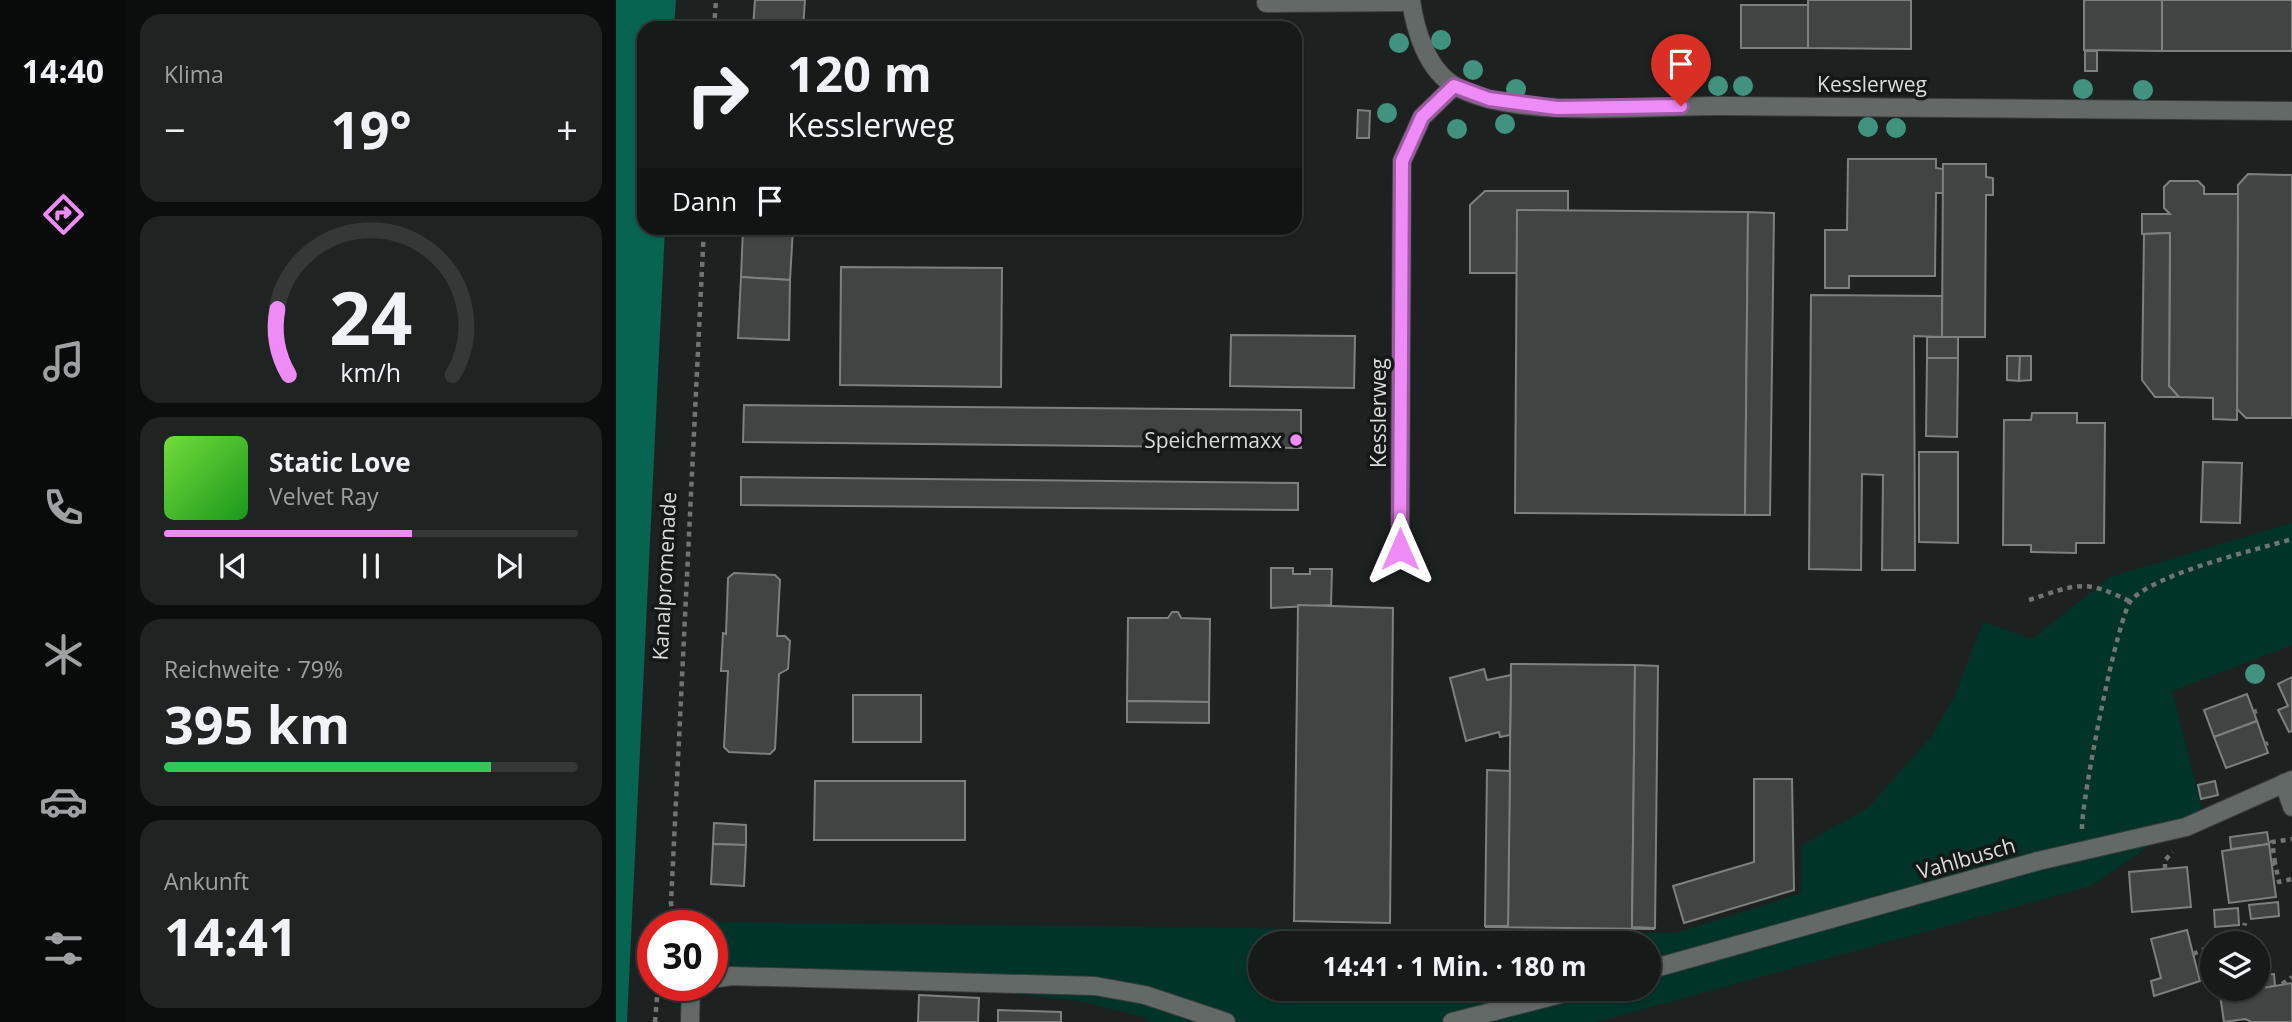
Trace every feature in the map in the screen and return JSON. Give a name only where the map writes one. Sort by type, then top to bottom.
[{"type":"street","points":[[1266,2],[1411,1]]},
{"type":"street","name":"Kesslerweg","points":[[1411,1],[1424,50],[1438,71],[1454,86],[1489,99],[1557,108],[1681,106],[2292,111]]},
{"type":"street","name":"Kesslerweg","points":[[1400,549],[1402,161],[1422,117],[1454,86]]},
{"type":"street","points":[[2288,782],[2292,807]]},
{"type":"street","name":"Vahlbusch","points":[[1661,966],[2083,850],[2186,827],[2288,782]]},
{"type":"street","points":[[728,976],[1095,986],[1145,995],[1226,1022]]},
{"type":"street","points":[[690,1022],[691,1001]]},
{"type":"street","points":[[1452,1022],[1533,1001]]},
{"type":"path","points":[[714,21],[716,0]]},
{"type":"path","name":"Kanalpromenade","points":[[672,910],[704,235]]},
{"type":"path","points":[[2083,850],[2082,821],[2102,711],[2129,601],[2143,590],[2209,563],[2292,539]]},
{"type":"path","points":[[2029,600],[2078,584],[2107,590],[2129,601]]},
{"type":"path","points":[[2292,839],[2272,842],[2273,864],[2279,882],[2292,879]]},
{"type":"path","points":[[2243,931],[2245,923]]},
{"type":"path","points":[[2193,954],[2200,951]]},
{"type":"path","points":[[2282,985],[2292,977]]},
{"type":"path","points":[[655,1022],[656,1001]]},
{"type":"shaded area","points":[[616,0],[676,0],[674,21],[637,21],[637,235],[665,235],[627,1022],[616,1022]]},
{"type":"shaded area","points":[[2292,523],[2292,645],[2172,691],[2202,809],[2091,886],[1596,1022],[1147,1022],[1148,1018],[1080,1001],[946,987],[728,983],[728,922],[1500,931],[1248,931],[1248,1001],[1661,1001],[1661,933],[1676,933],[1801,893],[1802,845],[1868,808],[1933,734],[1955,695],[1983,622],[2032,639],[2110,577]]},
{"type":"building","points":[[755,0],[805,0],[804,21],[754,21]]},
{"type":"building","points":[[1808,0],[1911,0],[1911,49],[1808,48]]},
{"type":"building","points":[[2084,0],[2162,0],[2162,51],[2084,50]]},
{"type":"building","points":[[2162,0],[2292,0],[2292,51],[2162,51]]},
{"type":"building","points":[[1741,5],[1808,5],[1808,48],[1741,48]]},
{"type":"building","points":[[2085,51],[2097,51],[2097,71],[2085,71]]},
{"type":"building","points":[[1358,110],[1370,111],[1369,138],[1357,138]]},
{"type":"building","points":[[1848,159],[1936,159],[1936,168],[1943,169],[1943,193],[1936,193],[1935,276],[1849,276],[1849,288],[1825,288],[1825,230],[1847,230]]},
{"type":"building","points":[[1943,164],[1986,164],[1986,177],[1993,178],[1993,195],[1986,195],[1985,337],[1942,337]]},
{"type":"building","points":[[2248,174],[2292,175],[2292,418],[2246,418],[2236,408],[2238,185]]},
{"type":"building","points":[[2170,181],[2198,181],[2204,187],[2204,194],[2238,194],[2237,420],[2213,419],[2213,398],[2179,397],[2169,386],[2170,233],[2142,234],[2142,214],[2170,214],[2164,208],[2164,187]]},
{"type":"building","points":[[1485,191],[1568,191],[1568,211],[1517,210],[1517,273],[1470,273],[1470,205]]},
{"type":"building","points":[[1517,210],[1748,212],[1745,515],[1515,513]]},
{"type":"building","points":[[1748,212],[1774,213],[1770,515],[1745,515]]},
{"type":"building","points":[[2170,233],[2169,386],[2179,397],[2155,397],[2142,380],[2144,234]]},
{"type":"building","points":[[743,235],[793,235],[790,280],[741,277]]},
{"type":"building","points":[[841,267],[1002,268],[1001,387],[840,385]]},
{"type":"building","points":[[741,277],[790,280],[789,340],[738,338]]},
{"type":"building","points":[[1811,295],[1942,296],[1942,337],[1914,336],[1915,570],[1882,570],[1883,475],[1862,474],[1861,570],[1809,569]]},
{"type":"building","points":[[1231,335],[1355,336],[1354,388],[1230,386]]},
{"type":"building","points":[[1927,337],[1958,337],[1958,358],[1927,358]]},
{"type":"building","points":[[2007,356],[2020,356],[2019,381],[2007,380]]},
{"type":"building","points":[[2020,356],[2031,356],[2031,380],[2019,381]]},
{"type":"building","points":[[1927,358],[1958,358],[1957,437],[1926,436]]},
{"type":"building","points":[[744,405],[1301,410],[1301,448],[743,442]]},
{"type":"building","points":[[2032,413],[2077,413],[2077,423],[2105,423],[2104,543],[2076,543],[2076,553],[2031,552],[2031,545],[2003,545],[2004,420],[2031,420]]},
{"type":"building","points":[[1919,452],[1958,452],[1958,543],[1919,542]]},
{"type":"building","points":[[2203,462],[2242,463],[2240,523],[2201,522]]},
{"type":"building","points":[[741,477],[1298,483],[1298,510],[741,505]]},
{"type":"building","points":[[1271,568],[1293,568],[1293,574],[1310,574],[1310,569],[1332,569],[1331,605],[1271,608]]},
{"type":"building","points":[[734,573],[775,575],[780,580],[777,636],[785,636],[790,641],[788,669],[779,674],[775,749],[770,754],[729,752],[724,747],[728,671],[721,671],[723,633],[726,634],[728,578]]},
{"type":"building","points":[[1298,605],[1393,608],[1390,923],[1294,921]]},
{"type":"building","points":[[1172,612],[1178,612],[1181,618],[1210,619],[1209,702],[1127,701],[1128,618],[1168,618]]},
{"type":"building","points":[[1511,664],[1635,665],[1632,927],[1655,929],[1485,927],[1508,926]]},
{"type":"building","points":[[1635,665],[1658,666],[1655,928],[1632,927]]},
{"type":"building","points":[[1484,669],[1487,680],[1511,675],[1510,735],[1500,737],[1499,732],[1466,741],[1450,678]]},
{"type":"building","points":[[2292,677],[2292,731],[2289,732],[2278,710],[2288,706],[2278,684]]},
{"type":"building","points":[[2247,694],[2257,721],[2214,737],[2204,710]]},
{"type":"building","points":[[853,695],[921,695],[921,742],[853,742]]},
{"type":"building","points":[[1127,701],[1209,702],[1209,723],[1127,722]]},
{"type":"building","points":[[2257,721],[2268,753],[2226,768],[2214,737]]},
{"type":"building","points":[[1487,770],[1510,771],[1508,926],[1485,926]]},
{"type":"building","points":[[1754,779],[1792,779],[1794,890],[1684,923],[1673,886],[1754,862]]},
{"type":"building","points":[[815,781],[965,781],[965,840],[814,840]]},
{"type":"building","points":[[2215,781],[2218,795],[2201,799],[2198,785]]},
{"type":"building","points":[[714,823],[746,825],[746,845],[713,844]]},
{"type":"building","points":[[2267,832],[2269,844],[2231,849],[2230,837]]},
{"type":"building","points":[[713,844],[746,845],[744,886],[711,884]]},
{"type":"building","points":[[2269,844],[2276,897],[2229,903],[2222,851]]},
{"type":"building","points":[[2187,867],[2191,907],[2132,912],[2129,872]]},
{"type":"building","points":[[2278,902],[2279,916],[2251,919],[2249,905]]},
{"type":"building","points":[[2238,908],[2239,925],[2215,927],[2214,910]]},
{"type":"building","points":[[2187,930],[2200,981],[2154,996],[2151,981],[2161,978],[2151,939]]},
{"type":"building","points":[[2270,974],[2274,974],[2275,986],[2270,987]]},
{"type":"building","points":[[2292,983],[2292,1022],[2252,1022],[2245,1019],[2224,1022],[2221,1001],[2270,1001],[2270,987]]},
{"type":"building","points":[[919,995],[979,998],[978,1022],[918,1022]]},
{"type":"building","points":[[998,1010],[1061,1012],[1061,1022],[998,1022]]},
{"type":"place","name":"Speichermaxx","points":[[1296,440]]},
{"type":"route","points":[[1400,549],[1402,161],[1422,117],[1454,86],[1489,99],[1557,108],[1681,106]]}]
